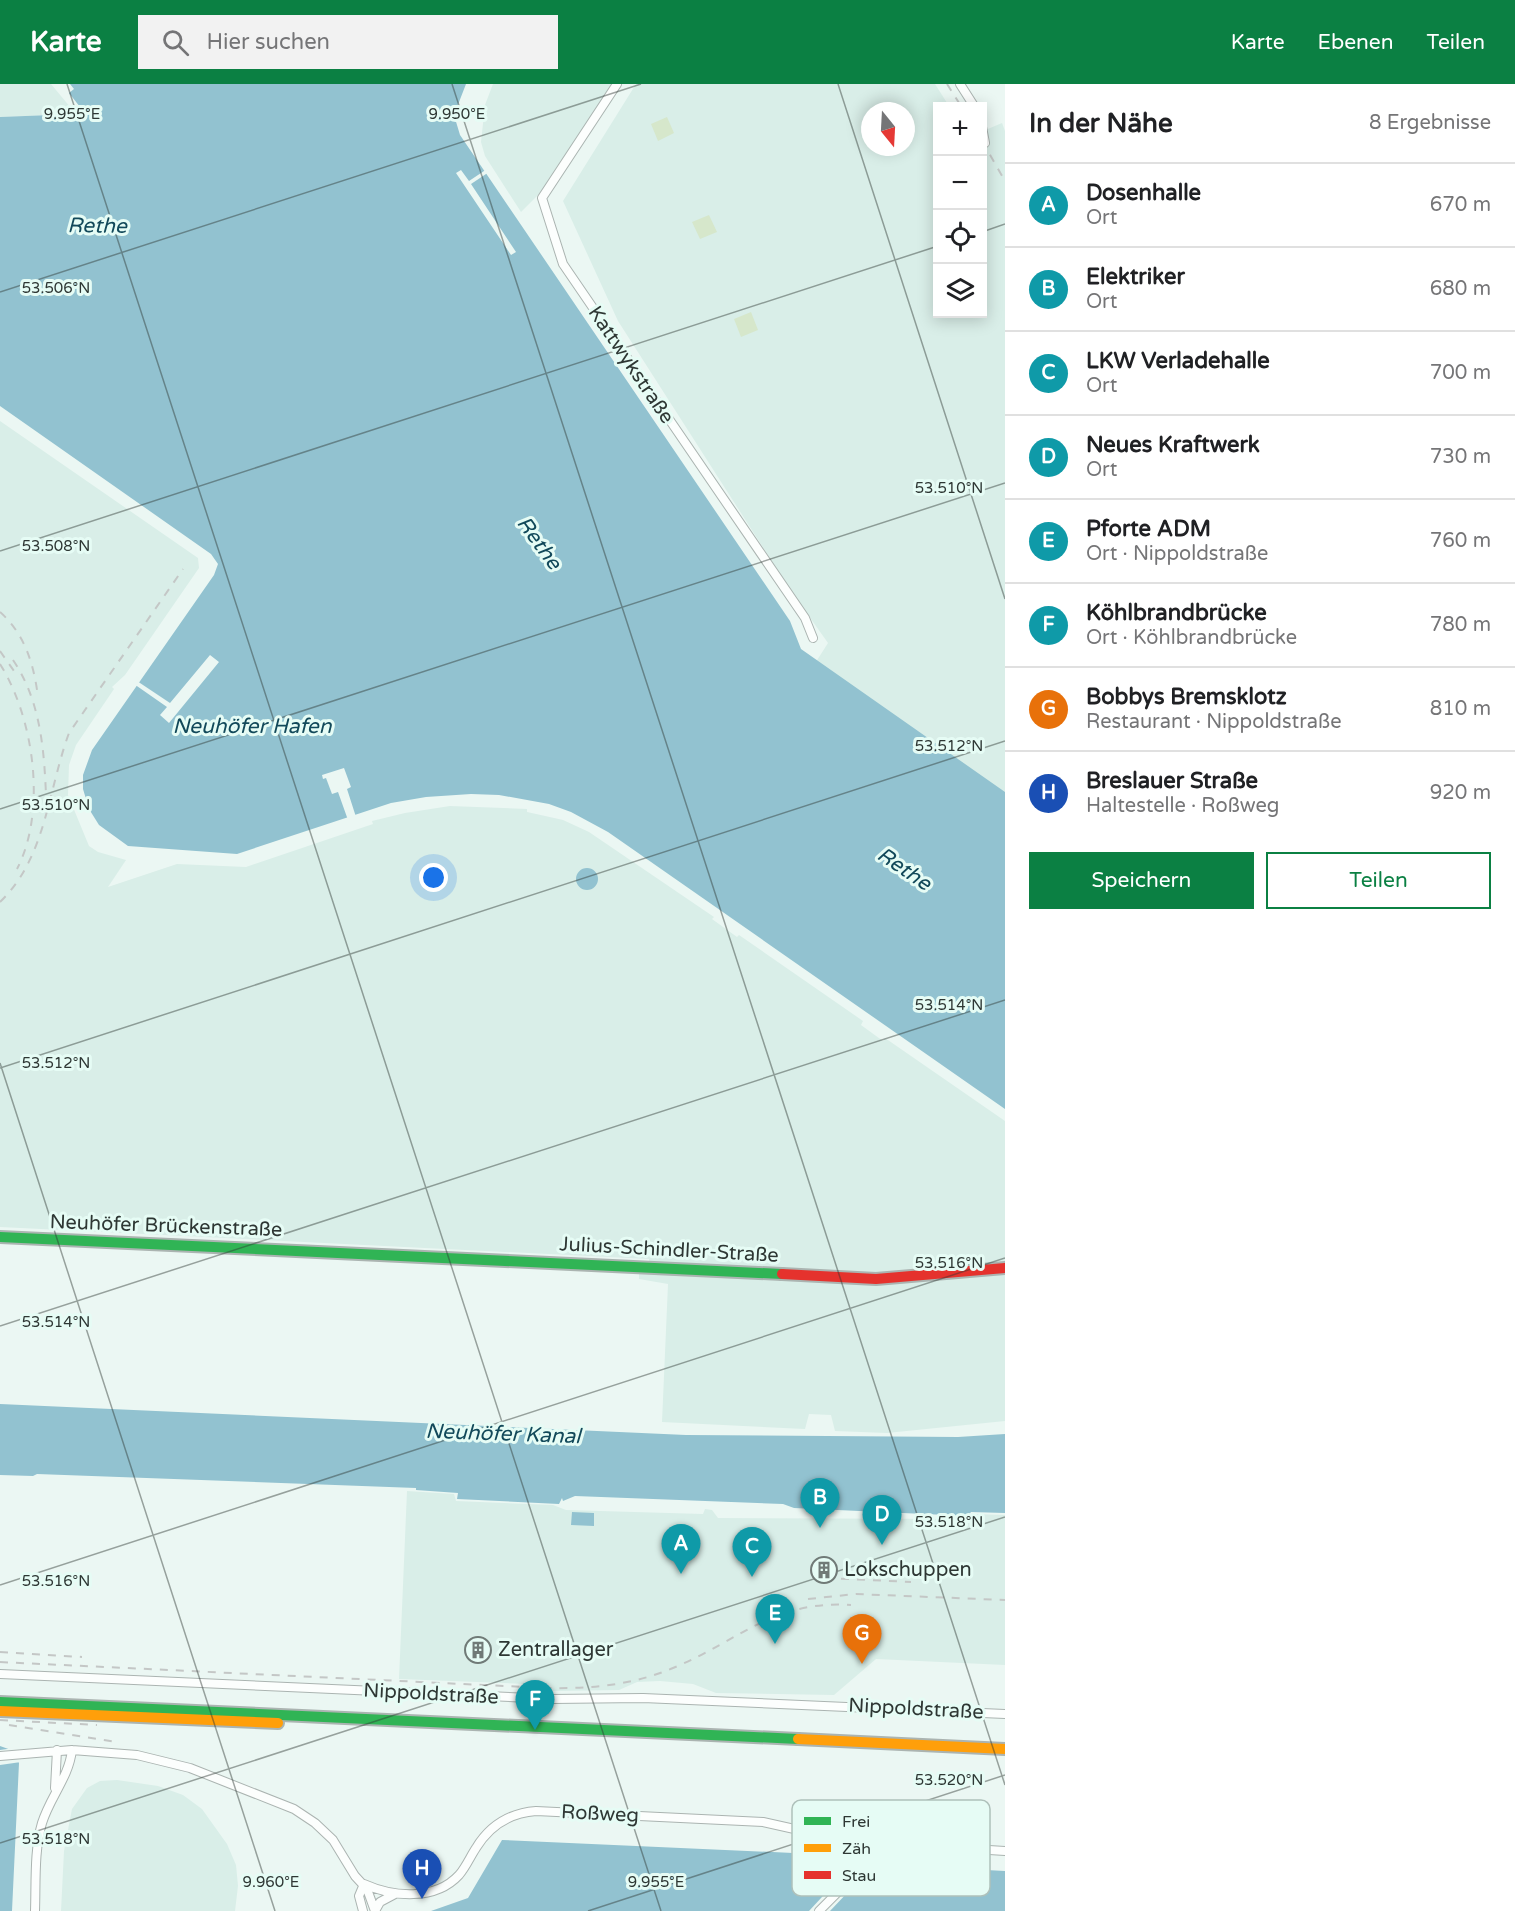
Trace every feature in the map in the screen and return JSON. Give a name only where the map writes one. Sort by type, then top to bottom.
[{"type":"main road","name":"Neuhöfer Brückenstraße","points":[[0,1237],[330,1251]]},
{"type":"main road","name":"Julius-Schindler-Straße","points":[[330,1251],[876,1279],[1005,1268]]},
{"type":"main road","points":[[0,1702],[1005,1749]]},
{"type":"main road","points":[[0,1711],[1005,1757]]},
{"type":"street","name":"Kattwykstraße","points":[[617,84],[542,198],[563,264],[805,618],[813,638]]},
{"type":"street","points":[[960,84],[971,102]]},
{"type":"street","name":"Nippoldstraße","points":[[0,1674],[540,1699],[643,1698],[1005,1713]]},
{"type":"street","points":[[54,1792],[57,1750]]},
{"type":"street","points":[[0,1756],[57,1750],[123,1753],[177,1764],[294,1809],[315,1823],[333,1840],[355,1876],[364,1884],[375,1911]]},
{"type":"street","points":[[35,1911],[40,1830],[54,1792],[66,1772],[72,1750]]},
{"type":"street","name":"Roßweg","points":[[364,1884],[396,1893],[427,1892],[449,1883],[464,1869],[489,1830],[505,1819],[529,1812],[762,1822],[792,1829]]},
{"type":"street","name":"Roßweg","points":[[990,1850],[1005,1851]]},
{"type":"street","points":[[363,1911],[359,1896],[364,1884]]},
{"type":"street","points":[[375,1911],[380,1902],[396,1893]]},
{"type":"street","points":[[819,1911],[834,1896]]},
{"type":"shaded area","points":[[0,84],[51,84],[76,114],[0,117]]},
{"type":"shaded area","points":[[493,84],[615,84],[547,186],[521,212],[485,156],[481,142],[485,105]]},
{"type":"shaded area","points":[[636,84],[935,84],[946,102],[933,102],[933,318],[987,318],[987,129],[1002,123],[1005,131],[1005,796],[814,665],[828,643],[789,588],[618,321],[563,201]]},
{"type":"shaded area","points":[[0,421],[198,558],[199,568],[125,675],[112,687],[114,689],[76,745],[69,765],[68,795],[89,846],[98,852],[126,860],[108,887],[177,864],[246,867],[373,824],[372,821],[450,806],[527,809],[527,812],[563,820],[589,832],[714,917],[712,919],[737,937],[739,935],[863,1021],[861,1025],[883,1041],[885,1038],[1005,1121],[1005,1421],[887,1433],[835,1431],[831,1415],[809,1414],[805,1429],[662,1422],[668,1284],[639,1279],[639,1263],[649,1263],[649,1259],[0,1227]]},
{"type":"shaded area","points":[[407,1491],[454,1494],[456,1501],[553,1505],[566,1510],[703,1514],[705,1509],[712,1510],[718,1518],[967,1519],[971,1514],[1005,1515],[1005,1665],[876,1659],[834,1695],[716,1693],[693,1684],[660,1681],[637,1682],[619,1690],[555,1691],[527,1690],[527,1684],[399,1679]]},
{"type":"shaded area","points":[[117,1780],[158,1786],[183,1795],[202,1809],[227,1844],[236,1865],[238,1886],[235,1911],[61,1911],[64,1851],[72,1809],[87,1788],[100,1781]]},
{"type":"green space","points":[[667,117],[674,133],[658,141],[651,124]]},
{"type":"green space","points":[[709,215],[717,232],[700,239],[692,222]]},
{"type":"green space","points":[[751,312],[758,330],[741,337],[734,319]]},
{"type":"water","points":[[70,84],[466,84],[454,115],[460,135],[790,621],[801,649],[1005,792],[1005,1109],[608,832],[571,812],[549,804],[499,795],[426,797],[391,803],[237,854],[128,846],[99,825],[89,809],[83,789],[83,775],[92,750],[214,575],[218,564],[211,554],[0,406],[0,117],[76,114],[80,107],[69,93],[74,89]]},
{"type":"water","points":[[587,868],[595,871],[598,879],[595,887],[587,890],[579,887],[576,879],[579,871]]},
{"type":"water","name":"Neuhöfer Kanal","points":[[0,1404],[686,1435],[958,1437],[1005,1434],[1005,1513],[971,1512],[968,1516],[794,1508],[783,1504],[575,1496],[563,1501],[562,1498],[559,1504],[457,1499],[458,1493],[416,1490],[416,1488],[37,1474],[33,1476],[0,1475]]},
{"type":"water","points":[[572,1512],[594,1513],[594,1526],[571,1525]]},
{"type":"water","points":[[0,1746],[14,1751],[19,1763],[12,1911],[0,1911]]},
{"type":"water","points":[[502,1840],[792,1853],[792,1896],[990,1896],[990,1870],[1005,1871],[1005,1911],[431,1911],[468,1898]]},
{"type":"pier","points":[[487,169],[489,172],[471,184],[516,252],[511,255],[456,173],[461,170],[469,181]]},
{"type":"pier","points":[[210,655],[219,662],[169,723],[160,715],[167,707],[134,684],[137,681],[170,703]]},
{"type":"pier","points":[[344,768],[351,787],[347,789],[356,817],[348,820],[338,792],[332,794],[326,778],[323,779],[322,775]]},
{"type":"pier","points":[[14,1748],[21,1762],[0,1765],[0,1750]]},
{"type":"pier","points":[[823,1896],[844,1896],[830,1911],[809,1911]]},
{"type":"railway","points":[[947,84],[958,102]]},
{"type":"railway","points":[[987,150],[1005,181]]},
{"type":"railway","points":[[0,902],[15,884],[37,844],[69,733],[183,569]]},
{"type":"railway","points":[[0,612],[16,630],[27,651],[38,697]]},
{"type":"railway","points":[[0,651],[14,671]]},
{"type":"railway","points":[[13,660],[29,691],[39,724],[46,795]]},
{"type":"railway","points":[[0,664],[12,686],[21,711],[32,765],[34,793],[32,820],[26,846],[17,869]]},
{"type":"railway","points":[[825,1578],[911,1582]]},
{"type":"railway","points":[[808,1599],[856,1594],[1005,1600]]},
{"type":"railway","points":[[0,1662],[579,1688],[611,1685],[658,1674],[758,1624],[800,1609],[824,1605],[851,1605]]},
{"type":"railway","points":[[0,1652],[82,1657]]},
{"type":"railway","points":[[0,1720],[97,1725]]},
{"type":"railway","points":[[9,1725],[117,1742]]},
{"type":"traffic: fast","points":[[0,1237],[782,1274]]},
{"type":"traffic: fast","points":[[0,1702],[798,1739]]},
{"type":"traffic: slow","points":[[0,1711],[278,1723]]},
{"type":"traffic: slow","points":[[798,1739],[1005,1749]]},
{"type":"traffic: jam","points":[[782,1274],[876,1279],[1005,1268]]},
{"type":"place","name":"Elektriker","points":[[820,1528]]},
{"type":"place","name":"Neues Kraftwerk","points":[[882,1545]]},
{"type":"place","name":"Lokschuppen","points":[[824,1570]]},
{"type":"place","name":"Dosenhalle","points":[[681,1574]]},
{"type":"place","name":"LKW Verladehalle","points":[[752,1577]]},
{"type":"place","name":"Pforte ADM","points":[[775,1644]]},
{"type":"place","name":"Zentrallager","points":[[478,1650]]},
{"type":"place","name":"Bobbys Bremsklotz","points":[[862,1664]]},
{"type":"place","name":"Köhlbrandbrücke","points":[[535,1730]]},
{"type":"place","name":"Breslauer Straße","points":[[422,1899]]},
{"type":"water label","name":"Rethe","points":[[97,226]]},
{"type":"water label","name":"Rethe","points":[[539,543]]},
{"type":"water label","name":"Neuhöfer Hafen","points":[[252,726]]},
{"type":"water label","name":"Rethe","points":[[904,869]]}]
